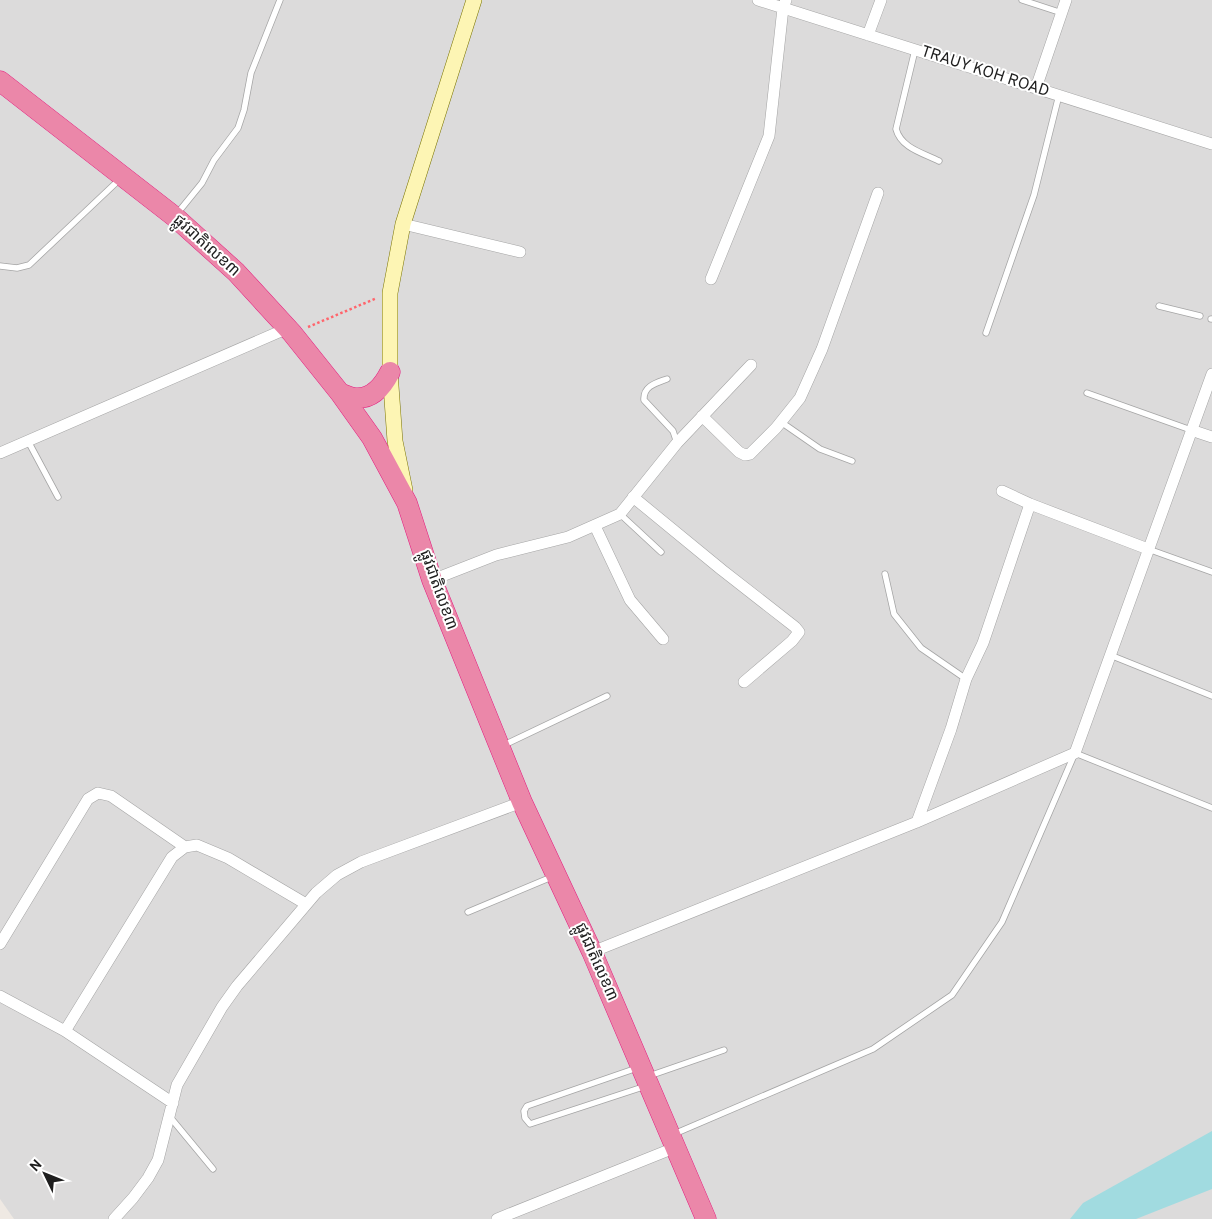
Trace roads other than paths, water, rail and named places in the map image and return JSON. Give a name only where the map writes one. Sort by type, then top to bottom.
[{"type":"highway","name":"ផ្លូវជាតិលេខ៣","points":[[1,86],[175,217],[236,272],[290,331],[340,393],[372,438],[407,503],[432,580],[522,802],[592,952],[706,1219]]},
{"type":"highway","points":[[340,393],[355,399],[370,396],[381,388],[390,372]]},
{"type":"street","points":[[407,503],[395,441],[390,372],[390,293],[404,224],[474,0]]},
{"type":"street","name":"TRAUY KOH ROAD","points":[[758,0],[785,4],[868,35],[1212,144]]},
{"type":"street","points":[[868,35],[880,0]]},
{"type":"street","points":[[1036,88],[1066,0]]},
{"type":"street","points":[[711,279],[768,136],[785,4]]},
{"type":"street","points":[[702,416],[738,452],[744,455],[750,454],[781,422],[800,398],[822,349],[878,193]]},
{"type":"street","points":[[404,224],[520,252]]},
{"type":"street","points":[[2,449],[28,441],[290,331]]},
{"type":"street","points":[[432,580],[496,555],[568,537],[620,514],[678,443],[751,365]]},
{"type":"street","points":[[592,952],[917,822],[1075,753],[1212,374]]},
{"type":"street","points":[[1191,430],[1212,437]]},
{"type":"street","points":[[1002,491],[1030,504],[1148,549]]},
{"type":"street","points":[[633,497],[799,632],[792,641],[744,682]]},
{"type":"street","points":[[917,822],[951,729],[966,679],[983,643],[1030,504]]},
{"type":"street","points":[[595,526],[630,600],[663,639]]},
{"type":"street","points":[[0,944],[88,799],[98,792],[111,796],[185,847]]},
{"type":"street","points":[[114,1219],[133,1198],[158,1160],[182,1075],[222,1007],[237,986],[316,893],[337,875],[361,862],[522,802]]},
{"type":"street","points":[[65,1032],[172,857],[185,847],[197,845],[228,858],[306,904]]},
{"type":"street","points":[[0,996],[65,1032],[173,1102]]},
{"type":"street","points":[[497,1219],[672,1142]]},
{"type":"lane","points":[[175,217],[202,183],[214,160],[238,128],[244,110],[251,73],[280,0]]},
{"type":"lane","points":[[1022,0],[1062,13]]},
{"type":"lane","points":[[915,50],[896,129],[898,137],[907,146],[939,161]]},
{"type":"lane","points":[[986,333],[1034,195],[1059,95]]},
{"type":"lane","points":[[0,266],[17,268],[29,265],[123,176]]},
{"type":"lane","points":[[1159,306],[1200,316]]},
{"type":"lane","points":[[667,379],[649,386],[644,394],[644,400],[673,432],[678,443]]},
{"type":"lane","points":[[1087,393],[1191,430]]},
{"type":"lane","points":[[781,422],[820,449],[852,460]]},
{"type":"lane","points":[[28,441],[58,497]]},
{"type":"lane","points":[[620,514],[662,552]]},
{"type":"lane","points":[[1148,549],[1212,572]]},
{"type":"lane","points":[[885,574],[894,614],[921,648],[966,679]]},
{"type":"lane","points":[[1110,655],[1212,696]]},
{"type":"lane","points":[[500,747],[608,696]]},
{"type":"lane","points":[[672,1142],[872,1049],[952,995],[1002,922],[1075,753],[1212,808]]},
{"type":"lane","points":[[468,912],[556,875]]},
{"type":"lane","points":[[644,1077],[527,1106],[524,1111],[525,1118],[530,1124],[644,1077],[724,1050]]},
{"type":"lane","points":[[170,1117],[213,1168]]},
{"type":"water","points":[[1212,1131],[1212,1189],[1136,1219],[1070,1219],[1083,1203]]}]
